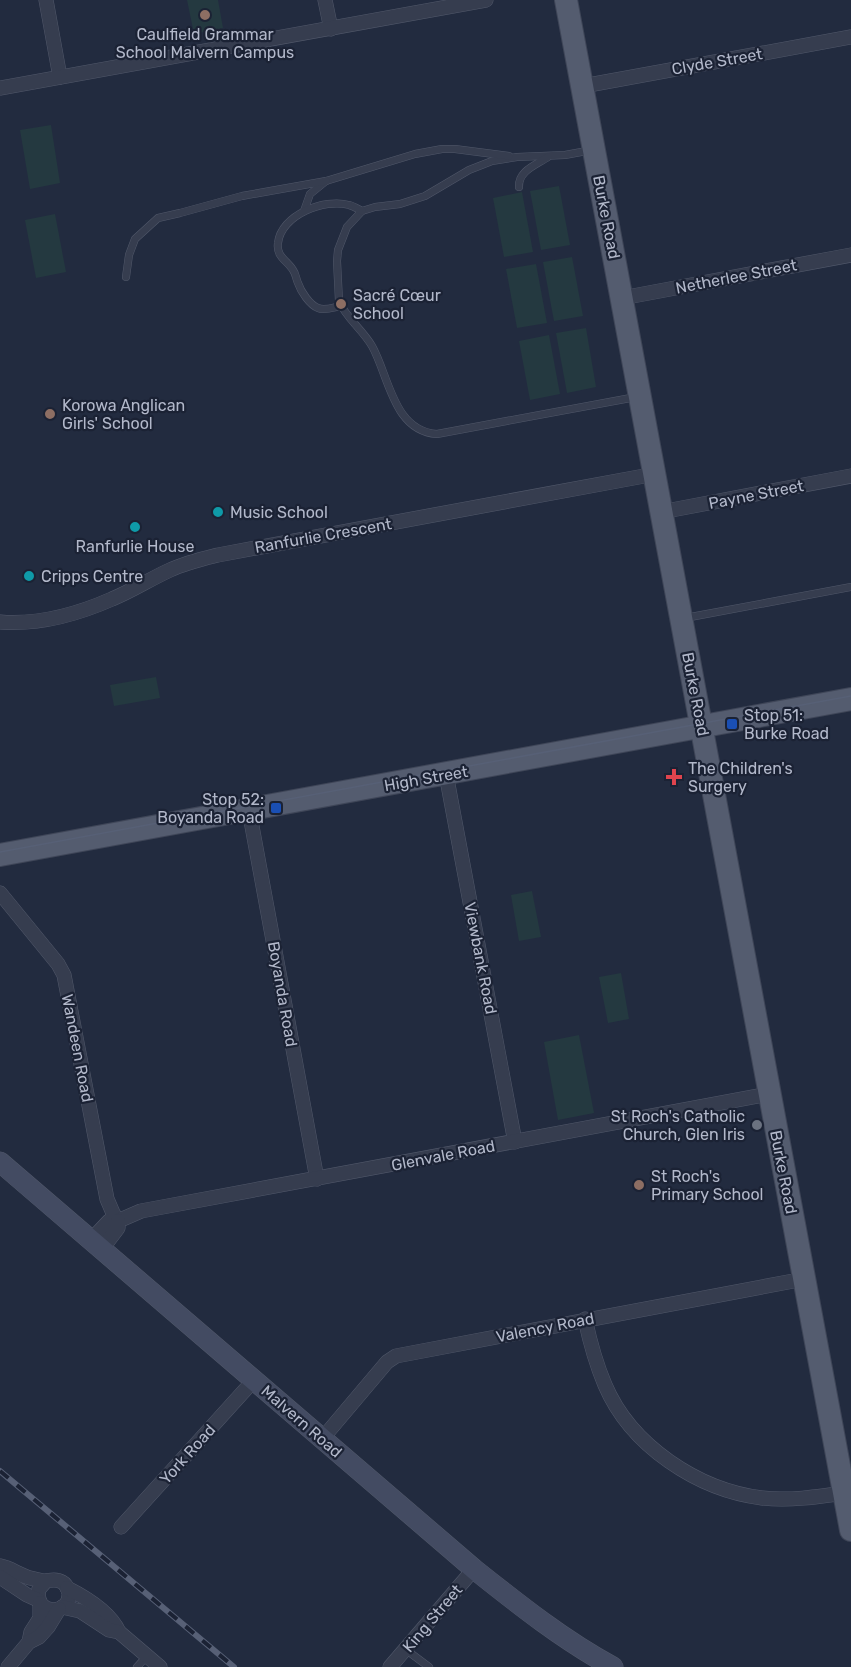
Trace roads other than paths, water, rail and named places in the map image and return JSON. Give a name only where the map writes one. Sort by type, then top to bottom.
[{"type":"main road","name":"Burke Road","points":[[566,0],[851,1530]]},
{"type":"main road","name":"High Street","points":[[0,855],[851,699]]},
{"type":"main road","name":"Malvern Road","points":[[0,1162],[474,1569],[517,1603],[613,1667]]},
{"type":"street","points":[[46,0],[60,77]]},
{"type":"street","points":[[325,0],[330,29]]},
{"type":"street","points":[[0,88],[486,0]]},
{"type":"street","name":"Clyde Street","points":[[583,86],[851,37]]},
{"type":"street","name":"Netherlee Street","points":[[622,298],[851,255]]},
{"type":"street","name":"Ranfurlie Crescent","points":[[0,622],[40,620],[87,608],[113,599],[170,570],[202,558],[655,474]]},
{"type":"street","name":"Payne Street","points":[[661,512],[851,477]]},
{"type":"street","name":"Viewbank Road","points":[[446,774],[515,1142]]},
{"type":"street","name":"Boyanda Road","points":[[249,810],[317,1179]]},
{"type":"street","name":"Wandeen Road","points":[[0,893],[58,964],[64,975],[107,1199],[118,1221]]},
{"type":"street","name":"Glenvale Road","points":[[118,1221],[141,1211],[769,1094]]},
{"type":"street","points":[[97,1245],[118,1228],[118,1221]]},
{"type":"street","name":"Valency Road","points":[[322,1439],[387,1362],[396,1356],[804,1279]]},
{"type":"street","points":[[585,1319],[592,1350],[612,1400],[635,1431],[675,1465],[723,1489],[762,1498],[805,1498],[844,1493]]},
{"type":"street","name":"York Road","points":[[121,1527],[254,1380]]},
{"type":"street","points":[[0,1566],[8,1567],[29,1578],[60,1581],[67,1588],[82,1595],[114,1621],[119,1632],[160,1667]]},
{"type":"street","name":"King Street","points":[[390,1667],[474,1569]]},
{"type":"street","points":[[0,1576],[51,1610],[61,1608],[80,1611],[109,1630],[119,1632]]},
{"type":"street","points":[[29,1642],[31,1632],[40,1618],[39,1589],[46,1581]]},
{"type":"street","points":[[8,1667],[29,1642],[39,1637],[48,1627],[68,1598],[67,1588]]},
{"type":"lane","points":[[126,277],[129,255],[135,239],[158,218],[243,196],[326,181],[432,150],[455,149],[517,157],[565,155],[594,150]]},
{"type":"lane","points":[[519,187],[519,179],[524,172],[550,156]]},
{"type":"lane","points":[[517,157],[481,165],[425,196],[400,204],[362,211],[347,227],[338,250],[337,274],[341,306],[372,346],[400,411],[411,425],[430,434],[640,396]]},
{"type":"lane","points":[[304,211],[310,194],[326,181]]},
{"type":"lane","points":[[341,306],[316,308],[298,286],[294,271],[280,256],[278,239],[296,216],[304,211],[324,205],[342,204],[362,211]]},
{"type":"lane","points":[[681,619],[851,587]]},
{"type":"lane","points":[[405,1649],[429,1667]]},
{"type":"lane","points":[[137,1667],[147,1656]]},
{"type":"tram line","points":[[0,852],[851,696]]},
{"type":"railway","points":[[0,1471],[234,1667]]},
{"type":"place","name":"Caulfield Grammar School Malvern Campus","points":[[205,15]]},
{"type":"place","name":"Sacré Cœur School","points":[[341,304]]},
{"type":"place","name":"Korowa Anglican Girls' School","points":[[50,414]]},
{"type":"place","name":"Music School","points":[[218,512]]},
{"type":"place","name":"Ranfurlie House","points":[[135,527]]},
{"type":"place","name":"Cripps Centre","points":[[29,576]]},
{"type":"place","name":"Stop 51: Burke Road","points":[[732,724]]},
{"type":"place","name":"The Children's Surgery","points":[[674,777]]},
{"type":"place","name":"Stop 52: Boyanda Road","points":[[276,808]]},
{"type":"place","name":"St Roch's Catholic Church, Glen Iris","points":[[757,1125]]},
{"type":"place","name":"St Roch's Primary School","points":[[639,1185]]}]
